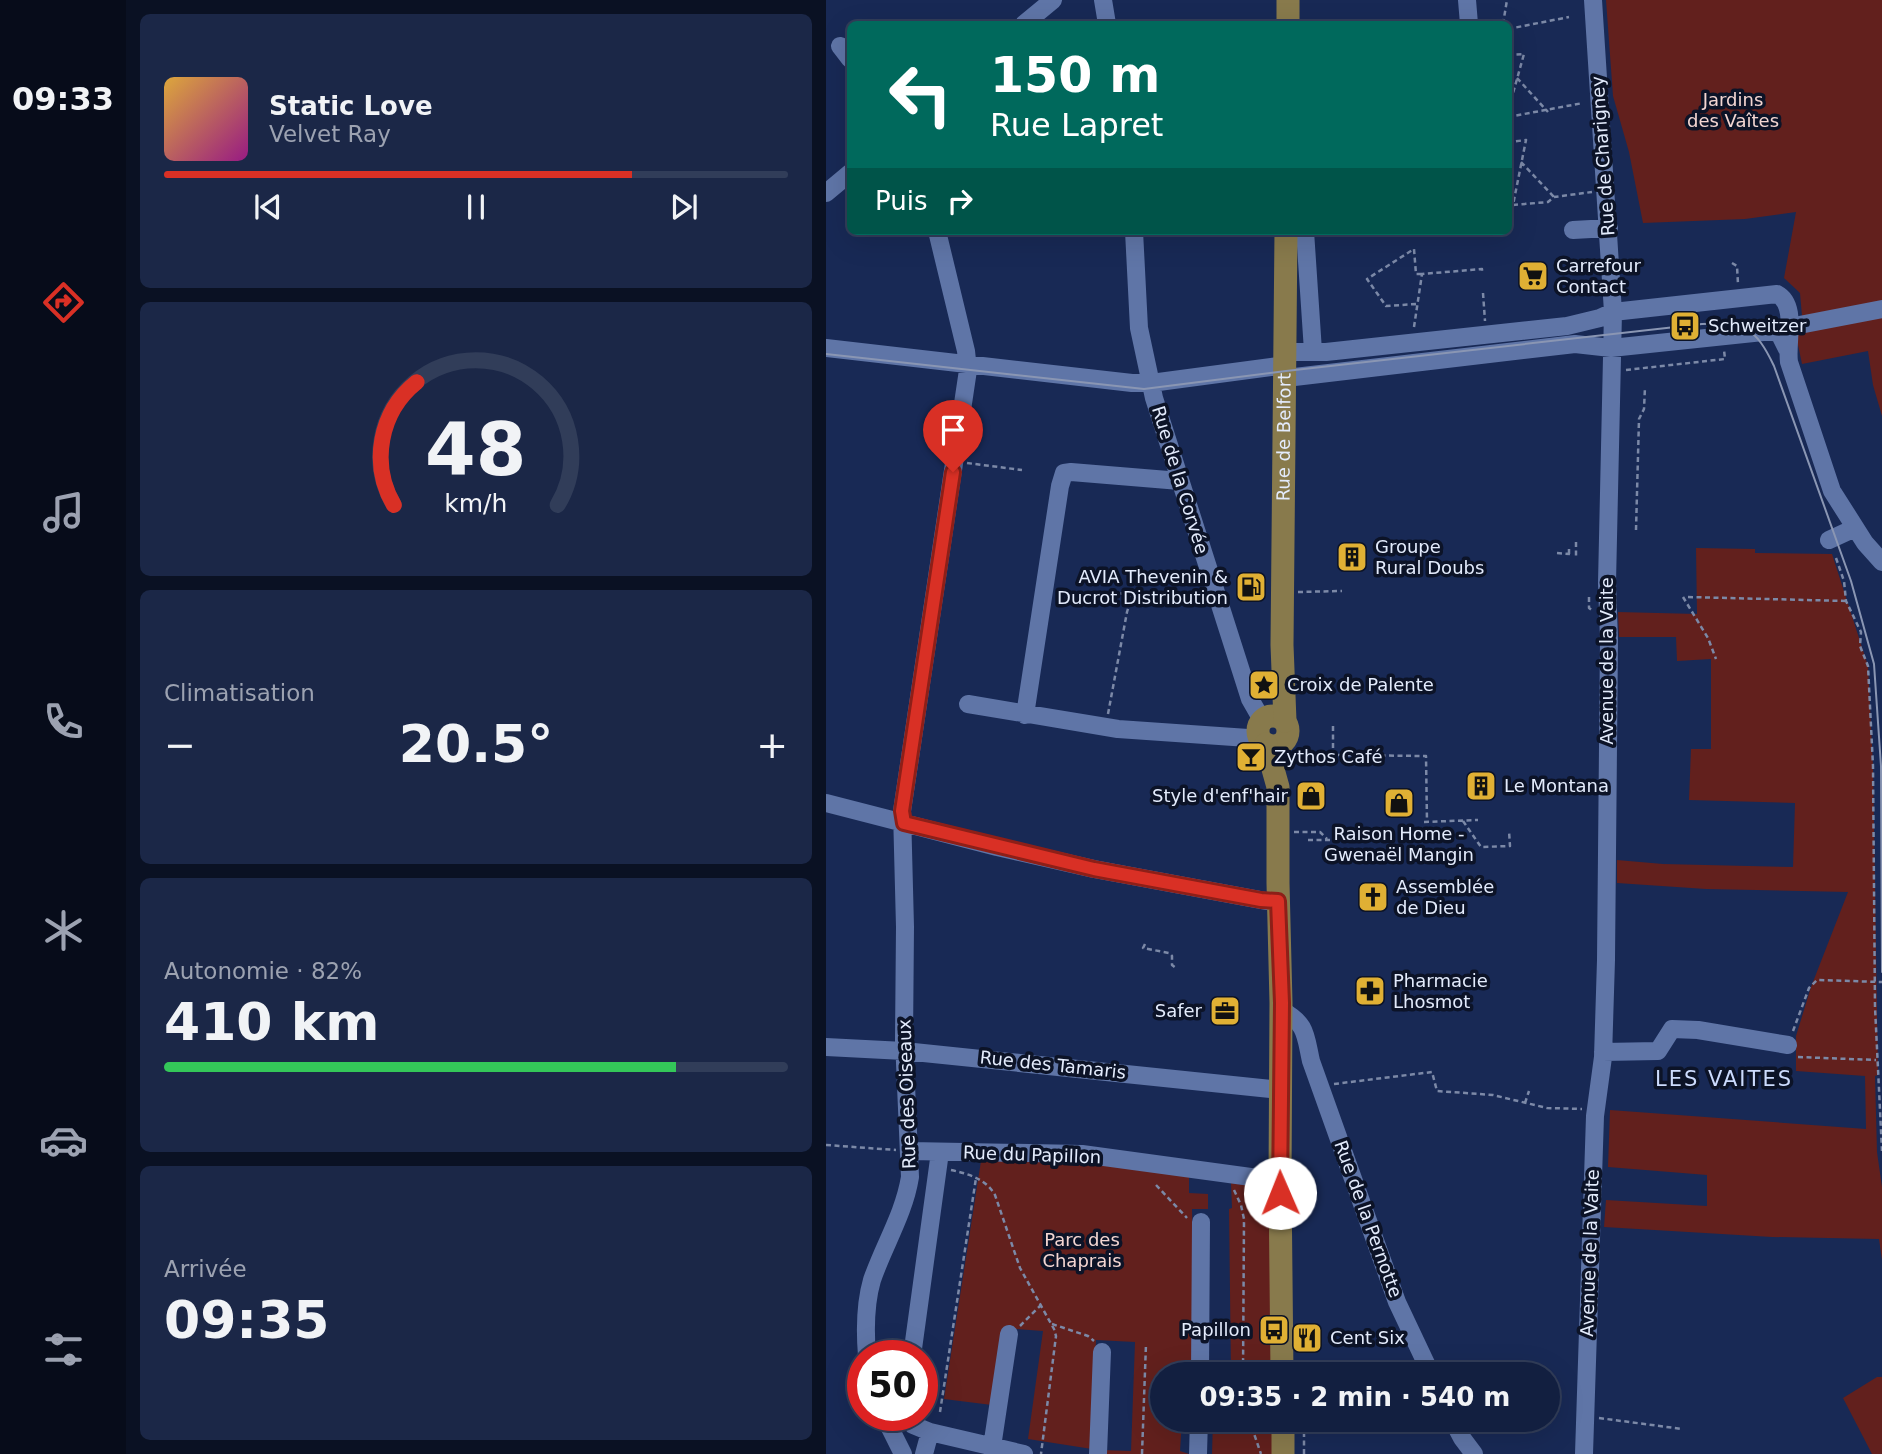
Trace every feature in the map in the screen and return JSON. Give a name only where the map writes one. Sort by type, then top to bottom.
[{"type":"main road","points":[[1288,0],[1288,21]]},
{"type":"main road","name":"Rue de Belfort","points":[[1282,1362],[1278,787],[1270,730],[1282,645],[1286,235]]},
{"type":"main road","points":[[1283,1432],[1283,1454]]},
{"type":"street","points":[[1028,21],[1053,0]]},
{"type":"street","points":[[1103,0],[1106,21]]},
{"type":"street","points":[[1467,0],[1469,21]]},
{"type":"street","name":"Rue de Charigney","points":[[1593,0],[1613,312]]},
{"type":"street","points":[[826,193],[847,176]]},
{"type":"street","points":[[1573,230],[1609,228]]},
{"type":"street","points":[[938,235],[968,364]]},
{"type":"street","name":"Rue de la Corvée","points":[[1134,235],[1139,328],[1151,383],[1250,699],[1270,730]]},
{"type":"street","points":[[1305,235],[1313,351]]},
{"type":"street","points":[[1286,365],[1313,351],[1351,350],[1567,326],[1613,312],[1777,294],[1787,306],[1787,349],[1801,402],[1832,491],[1882,562]]},
{"type":"street","points":[[1789,327],[1882,309]]},
{"type":"street","name":"Avenue de la Vaite","points":[[1584,1454],[1596,1109],[1603,1052],[1606,938],[1609,654],[1606,583],[1613,312]]},
{"type":"street","points":[[826,348],[1151,383],[1286,365],[1575,344],[1611,348],[1775,332],[1787,349]]},
{"type":"street","name":"Rue des Oiseaux","points":[[866,1340],[867,1304],[872,1280],[907,1194],[910,1151],[904,1051],[902,811],[968,364]]},
{"type":"street","points":[[1025,715],[1064,473],[1180,481]]},
{"type":"street","points":[[1829,540],[1855,527]]},
{"type":"street","points":[[968,704],[1105,727],[1248,738],[1270,730]]},
{"type":"street","points":[[826,803],[1094,869],[1278,901]]},
{"type":"street","name":"Rue de la Pernotte","points":[[1281,1010],[1297,1018],[1300,1024],[1397,1302],[1425,1362]]},
{"type":"street","points":[[1603,1052],[1658,1051],[1672,1028],[1698,1030],[1792,1051]]},
{"type":"street","name":"Rue de la Pernotte","points":[[1281,1035],[1311,1061]]},
{"type":"street","name":"Rue des Tamaris","points":[[826,1046],[904,1051],[1280,1090]]},
{"type":"street","name":"Rue du Papillon","points":[[910,1151],[939,1159],[1082,1154],[1280,1181]]},
{"type":"street","points":[[914,1340],[939,1159]]},
{"type":"street","points":[[1200,1362],[1201,1222]]},
{"type":"street","points":[[992,1447],[1009,1334]]},
{"type":"street","points":[[1098,1454],[1102,1352]]},
{"type":"street","points":[[891,1431],[902,1454]]},
{"type":"street","points":[[924,1454],[930,1432],[1024,1454]]},
{"type":"street","points":[[1198,1454],[1199,1432]]},
{"type":"street","points":[[1459,1432],[1474,1454]]},
{"type":"path","points":[[1504,21],[1507,0]]},
{"type":"path","points":[[1512,28],[1569,17]]},
{"type":"path","points":[[1512,55],[1524,54],[1512,96]]},
{"type":"path","points":[[1517,78],[1548,112]]},
{"type":"path","points":[[1512,116],[1548,112],[1583,103]]},
{"type":"path","points":[[1512,142],[1526,140],[1512,201]]},
{"type":"path","points":[[1521,162],[1554,197]]},
{"type":"path","points":[[1512,205],[1548,202],[1554,197],[1606,189]]},
{"type":"path","points":[[1416,304],[1386,306],[1367,279],[1414,249],[1416,274],[1463,268],[1482,269],[1482,274]]},
{"type":"path","points":[[1732,263],[1737,266],[1738,287]]},
{"type":"path","points":[[1414,332],[1422,274]]},
{"type":"path","points":[[1483,293],[1485,329]]},
{"type":"path","points":[[1611,376],[1628,369],[1725,359],[1723,336]]},
{"type":"path","points":[[1636,530],[1639,419],[1644,409],[1646,387]]},
{"type":"path","points":[[960,463],[1022,470]]},
{"type":"path","points":[[1576,542],[1576,556]]},
{"type":"path","points":[[1557,553],[1569,553]]},
{"type":"path","points":[[1836,558],[1844,581],[1846,601],[1861,632],[1860,646],[1868,666],[1873,778],[1877,1060],[1882,1151]]},
{"type":"path","points":[[1303,592],[1342,592]]},
{"type":"path","points":[[1105,727],[1132,596],[1119,593]]},
{"type":"path","points":[[1716,659],[1708,638],[1685,597],[1846,601]]},
{"type":"path","points":[[1333,726],[1333,755],[1426,756],[1426,822],[1478,820]]},
{"type":"path","points":[[1463,821],[1482,847],[1510,846],[1509,831]]},
{"type":"path","points":[[1291,834],[1296,831],[1320,832],[1328,840]]},
{"type":"path","points":[[1308,840],[1363,840]]},
{"type":"path","points":[[1144,944],[1143,948],[1169,953],[1172,965],[1176,968]]},
{"type":"path","points":[[1877,1060],[1792,1051],[1809,988],[1817,980],[1882,982]]},
{"type":"path","points":[[1320,1086],[1432,1072],[1437,1091],[1493,1095],[1547,1108],[1596,1109]]},
{"type":"path","points":[[1525,1103],[1529,1091]]},
{"type":"path","points":[[826,1144],[910,1151]]},
{"type":"path","points":[[939,1159],[989,1186],[995,1195],[1020,1269],[1056,1336],[1041,1454]]},
{"type":"path","points":[[1222,1173],[1241,1205],[1244,1219],[1242,1362]]},
{"type":"path","points":[[940,1412],[976,1178]]},
{"type":"path","points":[[1156,1185],[1183,1216],[1192,1222],[1201,1222]]},
{"type":"path","points":[[1009,1334],[1028,1320],[1041,1305]]},
{"type":"path","points":[[1051,1324],[1088,1336],[1099,1345],[1102,1352]]},
{"type":"path","points":[[1142,1454],[1146,1345]]},
{"type":"path","points":[[1585,1415],[1620,1423],[1682,1429]]},
{"type":"path","points":[[1254,1432],[1261,1454]]},
{"type":"path","points":[[1304,1432],[1304,1454]]},
{"type":"green space","name":"Jardins des Vaîtes","points":[[1606,0],[1882,0],[1882,301],[1802,316],[1800,293],[1784,278],[1796,212],[1745,219],[1643,223],[1629,152],[1613,96]]},
{"type":"green space","points":[[1882,314],[1882,416],[1873,385],[1868,351],[1802,364],[1794,326]]},
{"type":"green space","points":[[1696,548],[1755,549],[1755,553],[1832,554],[1868,666],[1873,766],[1878,1075],[1875,1076],[1877,1152],[1882,1187],[1882,1260],[1879,1239],[1772,1237],[1604,1227],[1606,1200],[1707,1206],[1707,1175],[1608,1167],[1610,1110],[1866,1129],[1865,1076],[1796,1071],[1796,1036],[1811,987],[1848,892],[1706,889],[1617,883],[1617,860],[1663,864],[1793,867],[1795,803],[1689,800],[1691,749],[1711,749],[1711,659],[1677,661],[1676,637],[1619,637],[1618,612],[1697,614]]},
{"type":"green space","name":"Parc des Chaprais","points":[[1058,1159],[1189,1176],[1189,1193],[1208,1194],[1208,1209],[1192,1209],[1195,1362],[1150,1362],[1150,1432],[1181,1432],[1180,1451],[1189,1454],[1100,1454],[1101,1450],[1131,1451],[1135,1342],[1096,1340],[1092,1449],[1028,1439],[1043,1331],[1003,1328],[992,1405],[944,1399],[981,1161]]},
{"type":"green space","points":[[1231,1183],[1265,1188],[1270,1194],[1272,1362],[1231,1362],[1229,1209],[1232,1208]]},
{"type":"green space","points":[[1877,1377],[1882,1377],[1882,1454],[1872,1454],[1843,1398]]},
{"type":"green space","points":[[1213,1432],[1272,1432],[1272,1454],[1212,1454]]},
{"type":"tram line","points":[[826,354],[1144,389],[1702,324],[1728,324],[1747,330],[1761,343],[1774,366],[1851,581],[1874,664],[1881,766],[1882,972]]},
{"type":"place","name":"Carrefour Contact","points":[[1533,276]]},
{"type":"place","name":"Schweitzer","points":[[1685,326]]},
{"type":"place","name":"Groupe Rural Doubs","points":[[1352,557]]},
{"type":"place","name":"AVIA Thevenin & Ducrot Distribution","points":[[1251,587]]},
{"type":"place","name":"Croix de Palente","points":[[1264,685]]},
{"type":"place","name":"Zythos Café","points":[[1251,757]]},
{"type":"place","name":"Le Montana","points":[[1481,786]]},
{"type":"place","name":"Style d'enf'hair","points":[[1311,796]]},
{"type":"place","name":"Raison Home - Gwenaël Mangin","points":[[1399,803]]},
{"type":"place","name":"Assemblée de Dieu","points":[[1373,897]]},
{"type":"place","name":"Pharmacie Lhosmot","points":[[1370,991]]},
{"type":"place","name":"Safer","points":[[1225,1011]]},
{"type":"place","name":"Papillon","points":[[1274,1330]]},
{"type":"place","name":"Cent Six","points":[[1307,1338]]},
{"type":"district","name":"LES VAITES","points":[[1724,1079]]},
{"type":"route","points":[[953,472],[918,690],[902,811],[904,823],[1094,869],[1278,901],[1282,1003],[1280,1193]]}]
